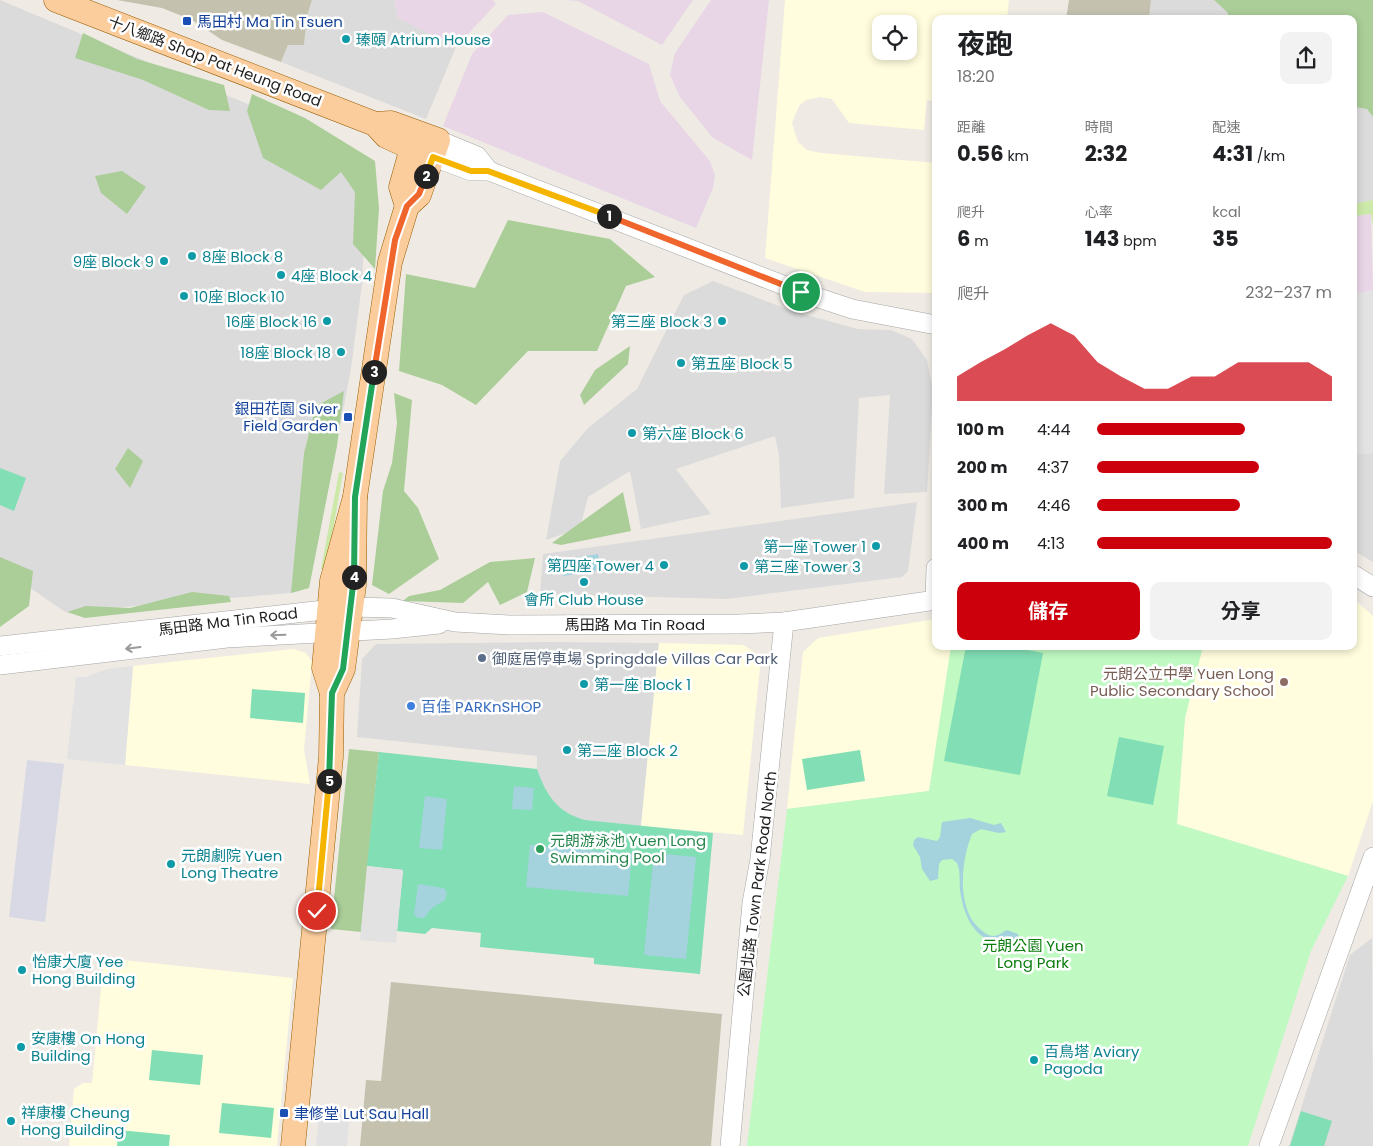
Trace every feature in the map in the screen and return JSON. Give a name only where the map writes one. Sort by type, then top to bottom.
[{"type":"main road","name":"十八鄉路 Shap Pat Heung Road","points":[[56,0],[375,124],[386,136],[425,144]]},
{"type":"main road","points":[[293,1146],[331,757],[332,693],[324,668],[338,632],[340,607],[333,575],[355,497],[390,262],[407,206],[401,187],[425,144]]},
{"type":"street","name":"十八鄉路 Shap Pat Heung Road","points":[[425,144],[471,171],[488,171],[801,292],[852,308],[932,324]]},
{"type":"street","points":[[1357,577],[1373,587]]},
{"type":"street","name":"馬田路 Ma Tin Road","points":[[0,646],[172,628],[340,607],[392,608],[455,622],[510,625],[784,622],[932,601]]},
{"type":"street","name":"馬田路 Ma Tin Road","points":[[0,665],[227,638],[392,629],[455,622]]},
{"type":"street","name":"公園北路 Town Park Road North","points":[[730,1146],[752,903],[762,840],[784,622]]},
{"type":"street","points":[[1270,1146],[1373,857]]},
{"type":"shaded area","points":[[0,0],[243,102],[368,163],[362,284],[351,369],[309,588],[291,593],[65,612],[0,567]]},
{"type":"shaded area","points":[[117,0],[312,0],[307,16],[304,45],[288,45],[281,62],[222,40],[192,20],[162,8]]},
{"type":"shaded area","name":"瑧頤 Atrium House","points":[[312,0],[394,0],[398,18],[456,47],[426,119],[281,62],[288,45],[304,45],[307,16]]},
{"type":"shaded area","points":[[394,0],[493,0],[496,4],[456,47],[398,18]]},
{"type":"shaded area","points":[[565,0],[693,0],[662,45],[578,1]]},
{"type":"shaded area","points":[[711,0],[769,0],[752,160],[713,138],[680,97],[670,75],[675,53]]},
{"type":"shaded area","points":[[785,0],[1009,0],[1007,15],[932,15],[932,101],[927,100],[924,130],[849,123],[832,99],[820,97],[806,100],[799,106],[792,123],[798,142],[807,150],[821,153],[932,163],[932,293],[865,292],[765,258]]},
{"type":"shaded area","points":[[1069,0],[1151,0],[1149,15],[1067,15]]},
{"type":"shaded area","points":[[1151,0],[1214,0],[1228,13],[1228,15],[1149,15]]},
{"type":"shaded area","points":[[543,12],[649,64],[660,101],[710,161],[715,175],[713,188],[696,228],[443,126],[472,54],[508,15]]},
{"type":"shaded area","points":[[1357,107],[1367,109],[1373,117],[1373,200],[1357,203]]},
{"type":"shaded area","points":[[1371,214],[1373,290],[1357,294],[1357,216]]},
{"type":"shaded area","points":[[713,281],[792,311],[858,329],[891,330],[912,339],[927,360],[932,385],[927,492],[884,494],[890,395],[859,398],[854,498],[781,508],[779,455],[775,436],[676,469],[711,514],[641,529],[630,471],[588,497],[580,528],[546,540],[560,461],[588,428],[637,389],[684,295]]},
{"type":"shaded area","points":[[1373,290],[1373,453],[1357,455],[1357,294]]},
{"type":"shaded area","points":[[1373,453],[1373,562],[1357,553],[1357,455]]},
{"type":"shaded area","points":[[917,502],[908,571],[902,577],[727,599],[540,594],[543,554]]},
{"type":"shaded area","points":[[1357,602],[1373,616],[1373,801],[1348,876],[1177,824],[1185,718],[1202,650],[1357,650]]},
{"type":"shaded area","points":[[932,620],[932,650],[951,650],[929,791],[787,809],[803,652],[818,638]]},
{"type":"shaded area","points":[[659,643],[641,826],[572,817],[549,798],[537,769],[537,756],[357,737],[362,659],[376,644]]},
{"type":"shaded area","points":[[659,643],[744,645],[761,657],[743,835],[641,826]]},
{"type":"shaded area","points":[[294,649],[306,653],[312,662],[304,750],[310,784],[125,765],[133,666]]},
{"type":"shaded area","points":[[133,666],[125,765],[67,759],[76,677],[86,677],[107,669]]},
{"type":"shaded area","points":[[27,760],[64,764],[45,922],[9,917]]},
{"type":"shaded area","points":[[367,866],[403,870],[396,943],[360,940]]},
{"type":"shaded area","points":[[1372,938],[1373,1146],[1289,1146],[1350,955]]},
{"type":"shaded area","points":[[104,958],[293,978],[277,1146],[69,1146],[74,1089],[83,1083],[92,1083]]},
{"type":"shaded area","points":[[391,982],[722,1014],[711,1146],[360,1146],[366,1080],[381,1081]]},
{"type":"shaded area","points":[[320,1106],[350,1109],[347,1146],[316,1146]]},
{"type":"green space","points":[[1214,0],[1373,0],[1373,117],[1367,109],[1357,107],[1357,15],[1228,15],[1228,13]]},
{"type":"green space","points":[[83,33],[137,59],[224,85],[230,111],[209,110],[143,80],[75,58]]},
{"type":"green space","points":[[252,94],[305,118],[375,161],[379,208],[375,269],[353,244],[355,192],[341,172],[321,190],[263,158],[247,111]]},
{"type":"green space","points":[[122,171],[146,187],[127,214],[101,193],[95,176]]},
{"type":"green space","points":[[1373,200],[1373,227],[1371,214],[1357,216],[1357,203]]},
{"type":"green space","points":[[508,220],[610,239],[655,277],[626,286],[597,351],[528,351],[476,405],[442,385],[399,371],[406,274],[475,288]]},
{"type":"green space","points":[[630,346],[628,364],[584,405],[580,395],[595,370]]},
{"type":"green space","points":[[344,391],[337,446],[309,588],[291,593],[304,453],[316,406]]},
{"type":"green space","points":[[394,393],[412,400],[404,491],[418,508],[439,559],[389,594],[372,585],[383,491],[392,463],[397,423]]},
{"type":"green space","points":[[128,448],[143,461],[130,488],[115,469]]},
{"type":"green space","points":[[0,468],[26,478],[14,511],[0,505]]},
{"type":"green space","points":[[339,472],[343,473],[326,570],[321,569]]},
{"type":"green space","points":[[623,492],[631,531],[561,545],[552,543]]},
{"type":"green space","points":[[0,557],[33,571],[29,606],[0,627]]},
{"type":"green space","points":[[535,558],[527,592],[500,605],[488,582],[463,603],[403,601],[409,596],[440,590],[490,562]]},
{"type":"green space","points":[[192,592],[229,596],[231,602],[85,618],[67,612],[86,606],[130,608]]},
{"type":"green space","name":"元朗公園 Yuen Long Park","points":[[950,650],[1202,650],[1185,718],[1177,824],[1348,876],[1311,951],[1248,1146],[747,1146],[787,809],[929,791]]},
{"type":"green space","points":[[965,650],[1028,650],[1043,653],[1020,775],[944,761]]},
{"type":"green space","points":[[252,689],[305,693],[303,723],[250,718]]},
{"type":"green space","points":[[1119,737],[1164,746],[1153,805],[1107,796]]},
{"type":"green space","points":[[349,749],[379,752],[361,932],[331,929]]},
{"type":"green space","points":[[860,750],[865,781],[807,790],[802,759]]},
{"type":"green space","name":"元朗游泳池 Yuen Long Swimming Pool","points":[[379,752],[537,769],[544,787],[554,802],[567,813],[576,817],[585,820],[713,833],[700,974],[594,964],[594,958],[480,947],[481,933],[432,928],[425,934],[397,931],[403,870],[367,866]]},
{"type":"green space","points":[[152,1050],[203,1055],[200,1085],[149,1080]]},
{"type":"green space","points":[[222,1103],[274,1108],[271,1138],[219,1133]]},
{"type":"green space","points":[[1301,1111],[1332,1121],[1324,1146],[1290,1146]]},
{"type":"green space","points":[[119,1130],[170,1135],[169,1146],[117,1146]]},
{"type":"water","points":[[598,554],[601,570],[563,576],[560,560]]},
{"type":"water","points":[[514,786],[534,788],[532,810],[512,809]]},
{"type":"water","points":[[425,796],[447,799],[442,850],[419,848]]},
{"type":"water","points":[[970,818],[994,825],[1001,823],[1006,832],[999,833],[981,829],[972,834],[963,870],[964,897],[967,909],[972,920],[988,935],[999,935],[1007,930],[1018,934],[1020,943],[1012,948],[990,941],[975,930],[965,913],[962,902],[957,863],[952,859],[942,860],[939,864],[938,879],[930,881],[922,869],[920,857],[913,845],[914,840],[918,837],[937,841],[940,837],[942,822]]},
{"type":"water","points":[[530,845],[632,854],[628,896],[526,887]]},
{"type":"water","points":[[654,853],[696,857],[686,959],[644,955]]},
{"type":"water","points":[[418,884],[444,888],[447,893],[445,900],[432,908],[424,918],[418,918],[414,914]]},
{"type":"place","name":"馬田村 Ma Tin Tsuen","points":[[187,21]]},
{"type":"place","name":"瑧頤 Atrium House","points":[[346,39]]},
{"type":"place","name":"8座 Block 8","points":[[192,256]]},
{"type":"place","name":"9座 Block 9","points":[[164,261]]},
{"type":"place","name":"4座 Block 4","points":[[281,275]]},
{"type":"place","name":"10座 Block 10","points":[[184,296]]},
{"type":"place","name":"16座 Block 16","points":[[327,321]]},
{"type":"place","name":"第三座 Block 3","points":[[722,321]]},
{"type":"place","name":"18座 Block 18","points":[[341,352]]},
{"type":"place","name":"第五座 Block 5","points":[[681,363]]},
{"type":"place","name":"銀田花園 Silver Field Garden","points":[[348,417]]},
{"type":"place","name":"第六座 Block 6","points":[[632,433]]},
{"type":"place","name":"第一座 Tower 1","points":[[876,546]]},
{"type":"place","name":"第四座 Tower 4","points":[[664,565]]},
{"type":"place","name":"第三座 Tower 3","points":[[744,566]]},
{"type":"place","name":"會所 Club House","points":[[584,582]]},
{"type":"place","name":"御庭居停車場 Springdale Villas Car Park","points":[[482,658]]},
{"type":"place","name":"元朗公立中學 Yuen Long Public Secondary School","points":[[1284,682]]},
{"type":"place","name":"第一座 Block 1","points":[[584,684]]},
{"type":"place","name":"百佳 PARKnSHOP","points":[[411,706]]},
{"type":"place","name":"第二座 Block 2","points":[[567,750]]},
{"type":"place","name":"元朗游泳池 Yuen Long Swimming Pool","points":[[540,849]]},
{"type":"place","name":"元朗劇院 Yuen Long Theatre","points":[[171,864]]},
{"type":"place","name":"怡康大廈 Yee Hong Building","points":[[22,970]]},
{"type":"place","name":"安康樓 On Hong Building","points":[[21,1047]]},
{"type":"place","name":"百鳥塔 Aviary Pagoda","points":[[1034,1060]]},
{"type":"place","name":"聿修堂 Lut Sau Hall","points":[[284,1113]]},
{"type":"place","name":"祥康樓 Cheung Hong Building","points":[[11,1121]]},
{"type":"route","points":[[317,911],[331,757],[332,693],[343,669],[354,576],[355,497],[390,262],[395,240],[407,206],[419,194],[433,157],[471,171],[488,171],[648,231],[801,292]]}]
